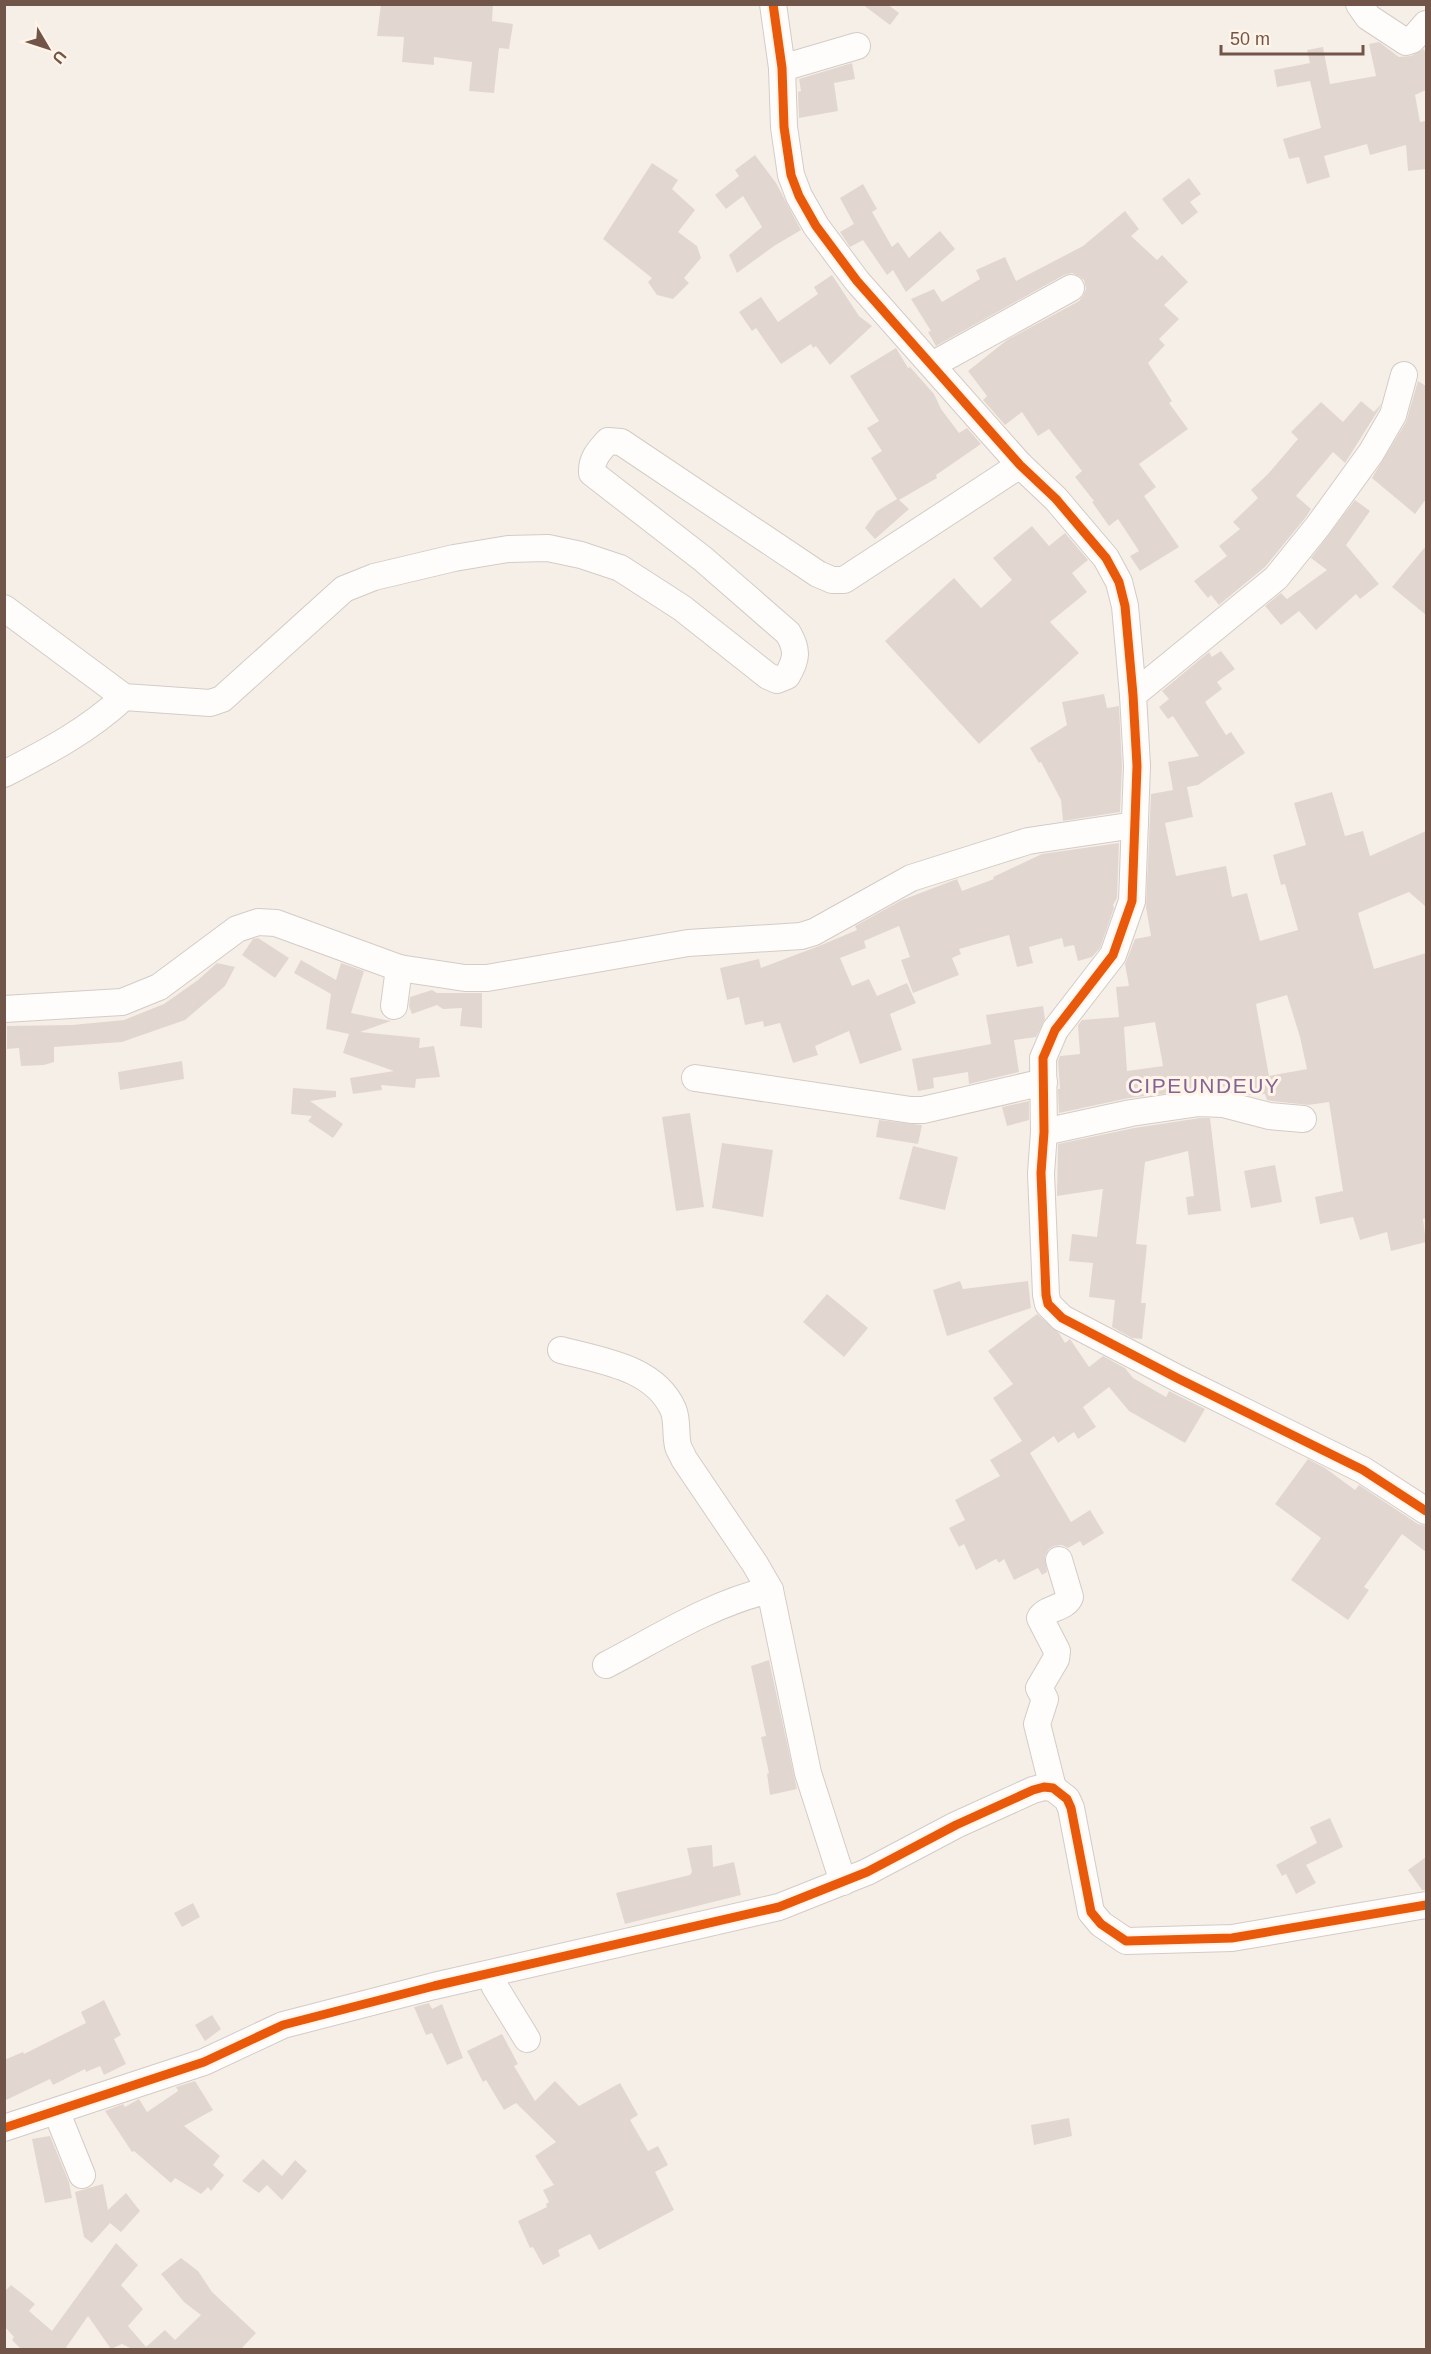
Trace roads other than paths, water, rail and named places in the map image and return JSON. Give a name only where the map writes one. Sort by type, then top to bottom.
[{"type":"street","points":[[773,4],[782,68],[784,127],[791,175],[799,196],[816,226],[857,280],[1020,465],[1056,500],[1106,558],[1119,582],[1125,606],[1137,766],[1132,901],[1113,955],[1055,1030],[1043,1058],[1044,1132],[1041,1173],[1046,1295],[1053,1311],[1062,1318],[1179,1380],[1363,1470],[1426,1511]]},
{"type":"street","points":[[1359,4],[1368,17],[1406,42],[1412,40],[1426,24]]},
{"type":"street","points":[[782,68],[857,46]]},
{"type":"street","points":[[932,365],[1071,288]]},
{"type":"street","points":[[1133,695],[1275,578],[1318,526],[1371,453],[1393,415],[1404,375]]},
{"type":"street","points":[[4,608],[124,697],[216,702],[344,589],[374,577],[454,558],[508,549],[548,548],[581,555],[620,568],[681,608],[768,676],[777,680],[787,676],[797,655],[795,645],[788,633],[703,559],[592,473],[591,465],[596,455],[608,441],[621,442],[818,574],[832,580],[844,580],[1020,465]]},
{"type":"street","points":[[4,774],[43,754],[103,717],[124,697]]},
{"type":"street","points":[[4,1009],[122,1002],[159,987],[237,929],[258,922],[276,923],[399,968],[465,978],[487,978],[688,943],[801,936],[814,932],[911,878],[1028,841],[1135,825]]},
{"type":"street","points":[[394,1006],[399,968]]},
{"type":"street","points":[[695,1078],[911,1110],[922,1110],[1044,1082]]},
{"type":"street","points":[[1044,1132],[1131,1113],[1199,1103],[1223,1104],[1269,1116],[1303,1119]]},
{"type":"street","points":[[561,1350],[629,1369],[651,1381],[663,1391],[674,1411],[678,1445],[684,1458],[770,1590],[808,1773],[843,1882]]},
{"type":"street","points":[[1053,1788],[1037,1724],[1045,1700],[1039,1688],[1056,1659],[1056,1651],[1040,1618],[1045,1612],[1066,1603],[1070,1597],[1059,1560]]},
{"type":"street","points":[[606,1665],[710,1611],[749,1595],[770,1590]]},
{"type":"street","points":[[4,2128],[57,2113],[204,2062],[283,2025],[423,1988],[779,1908],[843,1882],[1008,1800],[1044,1787],[1053,1788],[1067,1799],[1071,1808],[1091,1912],[1113,1934],[1126,1941],[1232,1938],[1426,1905]]},
{"type":"street","points":[[490,1974],[495,1987],[527,2038]]},
{"type":"street","points":[[57,2113],[82,2175]]},
{"type":"district","name":"CIPEUNDEUY","points":[[1204,1085]]}]
